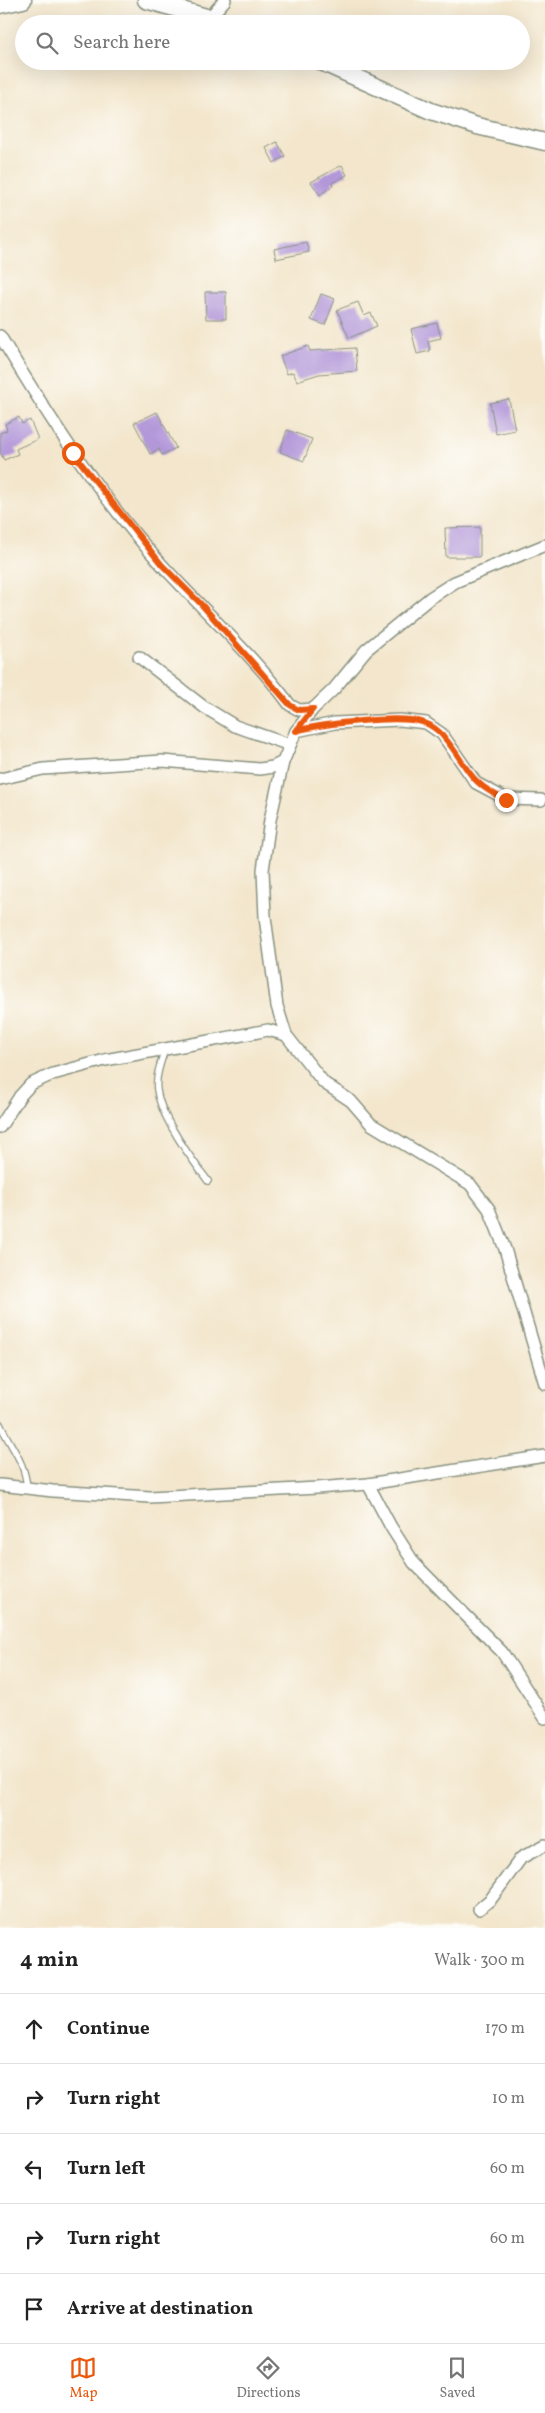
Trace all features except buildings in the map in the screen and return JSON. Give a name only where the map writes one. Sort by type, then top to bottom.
[{"type":"main road","points":[[0,5],[21,0]]},
{"type":"main road","points":[[146,0],[202,15]]},
{"type":"main road","points":[[338,70],[431,111],[477,126],[545,142]]},
{"type":"street","points":[[212,15],[224,0]]},
{"type":"street","points":[[0,336],[73,453],[162,565],[201,604],[290,705],[299,710],[313,709]]},
{"type":"street","points":[[545,545],[455,582],[430,598],[366,650],[334,689],[313,709],[296,731],[283,762],[270,820],[263,870],[265,917],[277,1006],[286,1035],[324,1082],[350,1101],[371,1124],[470,1184],[489,1209],[505,1249],[545,1384]]},
{"type":"street","points":[[139,658],[204,707],[235,726],[290,745]]},
{"type":"street","points":[[296,731],[335,723],[400,720],[426,723],[442,734],[476,783],[506,800],[541,800]]},
{"type":"street","points":[[0,779],[43,769],[162,761],[260,769],[273,767],[283,762]]},
{"type":"street","points":[[0,1127],[20,1096],[31,1084],[53,1074],[105,1060],[268,1030],[286,1035]]},
{"type":"street","points":[[0,1485],[150,1497],[368,1484],[545,1456]]},
{"type":"street","points":[[368,1484],[391,1527],[414,1563],[502,1652],[545,1718]]},
{"type":"street","points":[[479,1909],[491,1899],[521,1858],[545,1845]]},
{"type":"lane","points":[[165,1049],[157,1080],[159,1099],[184,1147],[208,1181]]},
{"type":"lane","points":[[0,1424],[22,1462],[26,1472],[27,1488]]},
{"type":"route","points":[[73,453],[162,565],[201,604],[290,705],[299,710],[313,709],[296,731],[335,723],[400,720],[426,723],[442,734],[476,783],[506,800]]}]
